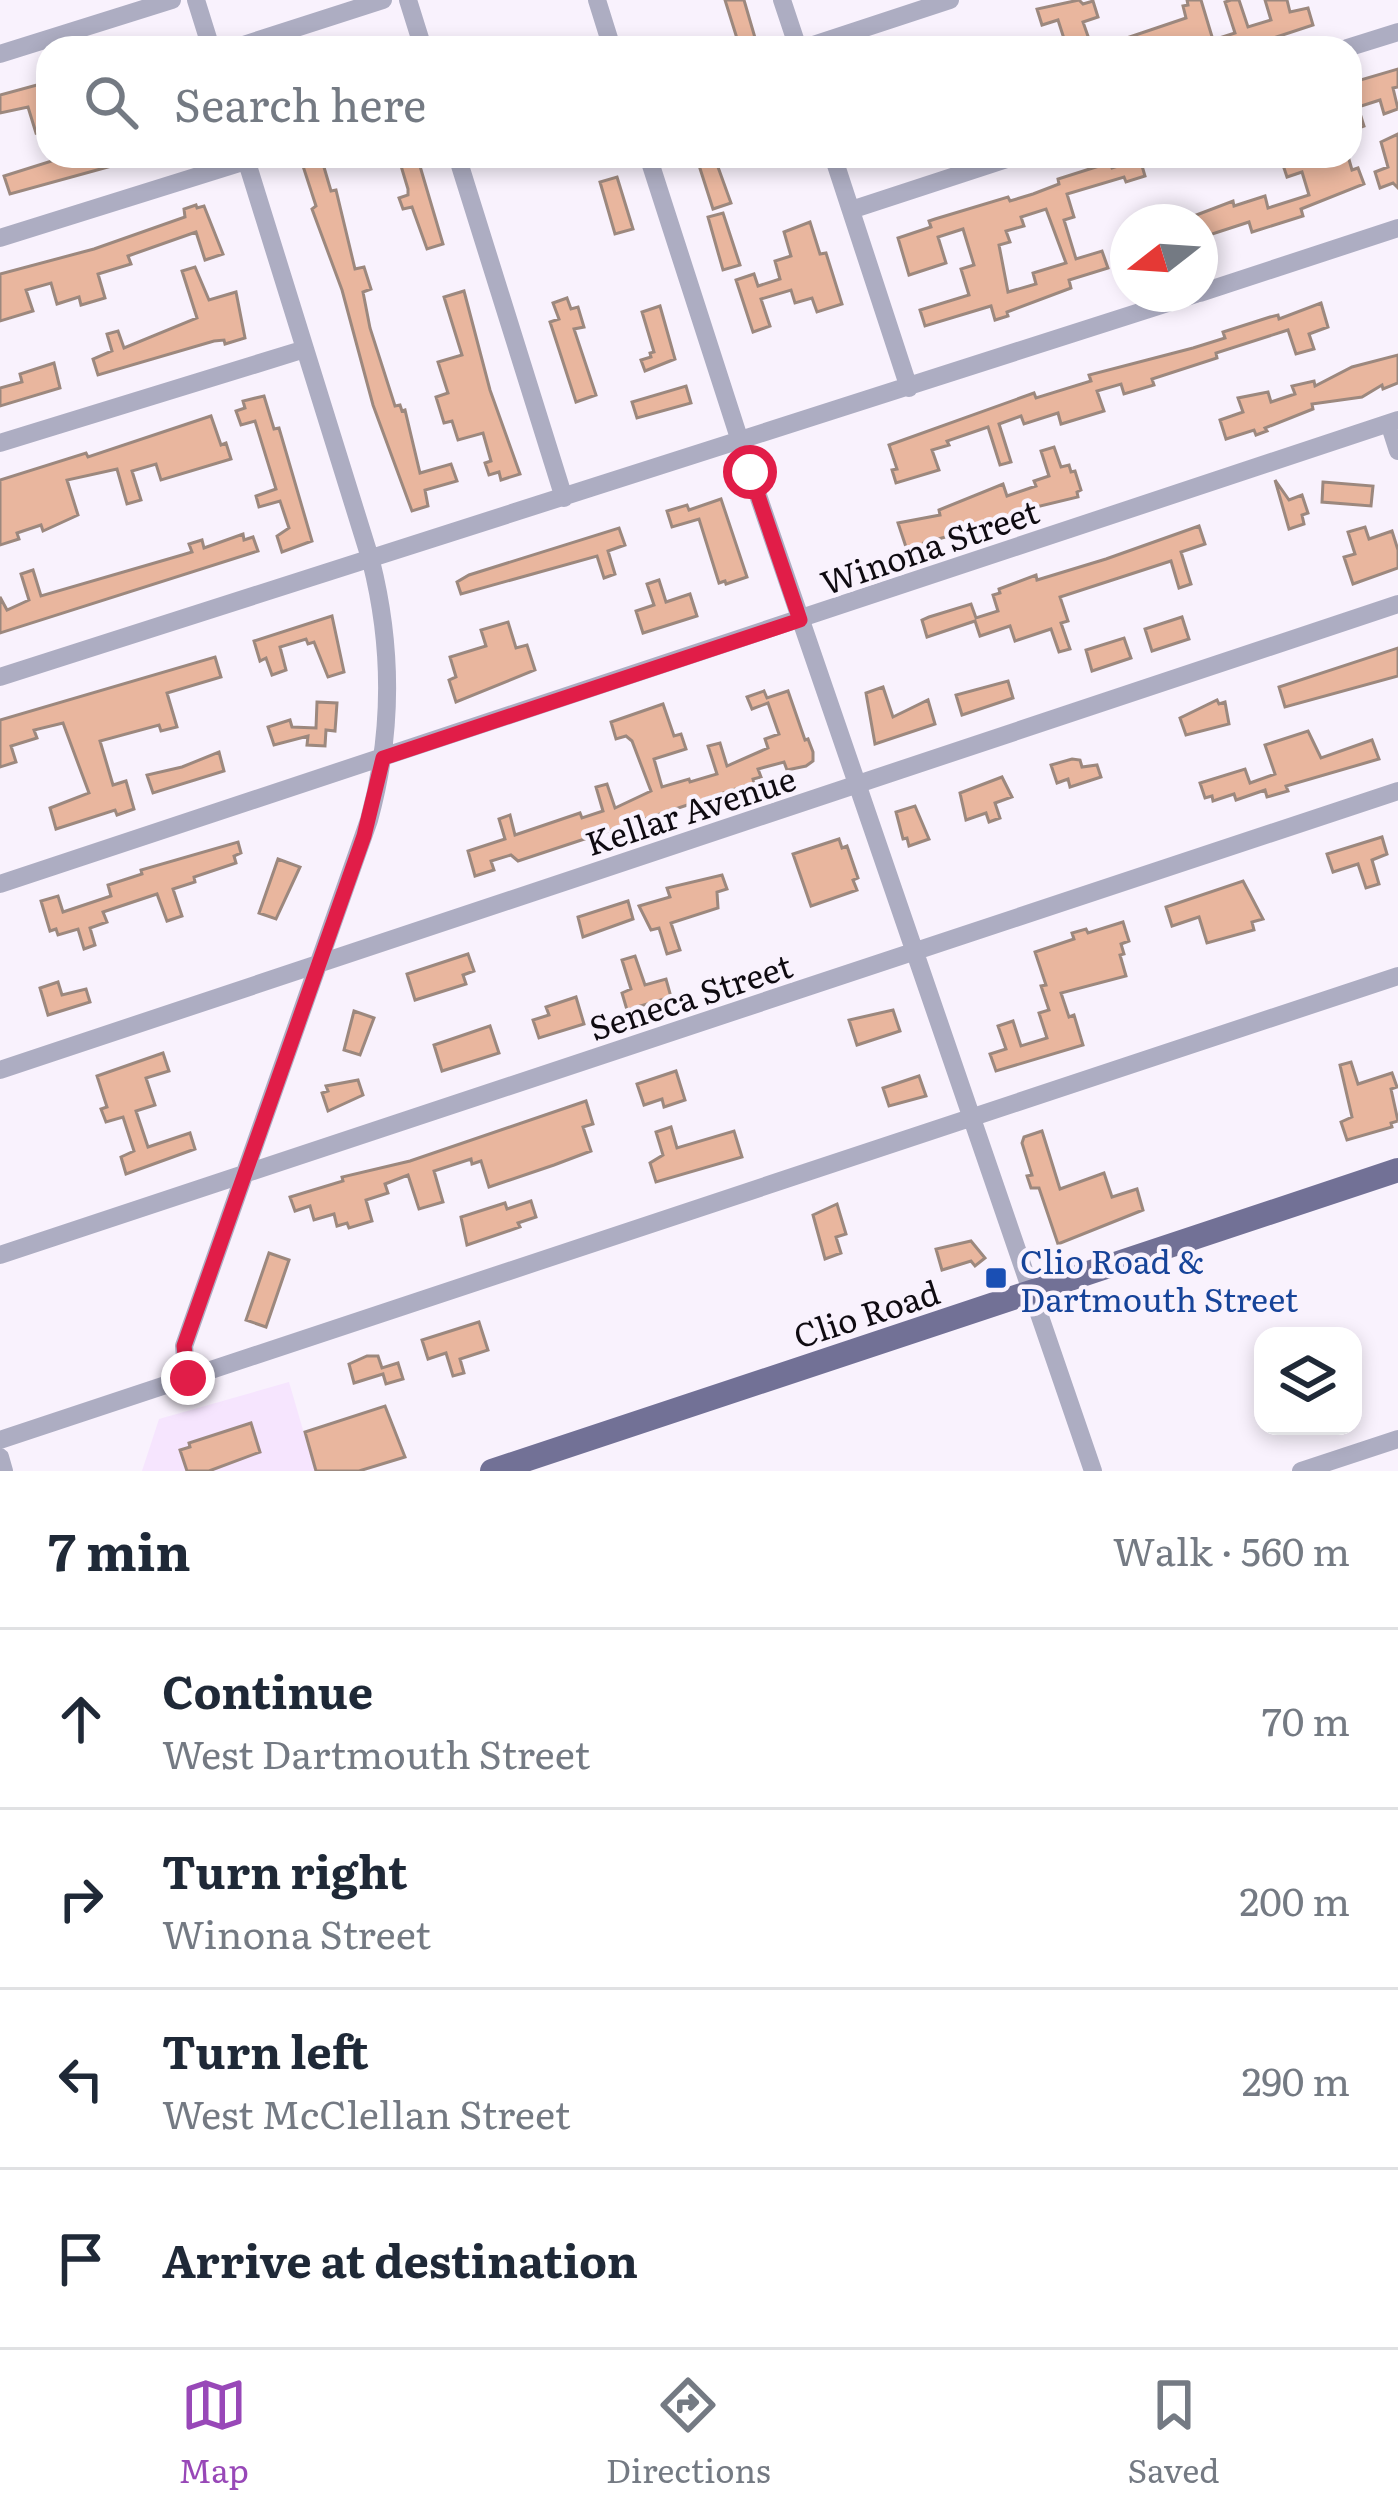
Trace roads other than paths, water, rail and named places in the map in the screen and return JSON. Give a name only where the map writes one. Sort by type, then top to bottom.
[{"type":"main road","name":"Clio Road","points":[[492,1471],[1398,1170]]},
{"type":"street","points":[[57,36],[172,0]]},
{"type":"street","points":[[196,0],[207,36]]},
{"type":"street","points":[[271,36],[383,0]]},
{"type":"street","points":[[408,0],[420,36]]},
{"type":"street","points":[[597,0],[609,36]]},
{"type":"street","points":[[782,0],[796,36]]},
{"type":"street","points":[[838,36],[950,0]]},
{"type":"street","points":[[1362,44],[1398,32]]},
{"type":"street","points":[[0,54],[36,43]]},
{"type":"street","points":[[0,238],[218,168]]},
{"type":"street","points":[[188,1378],[184,1346],[364,836],[383,758],[388,660],[371,561],[249,168]]},
{"type":"street","points":[[461,168],[564,498]]},
{"type":"street","points":[[652,168],[800,620],[1093,1471]]},
{"type":"street","points":[[837,168],[909,388]]},
{"type":"street","points":[[850,210],[979,168]]},
{"type":"street","points":[[1218,286],[1398,228]]},
{"type":"street","points":[[0,677],[1140,312]]},
{"type":"street","points":[[0,443],[305,349]]},
{"type":"street","points":[[1393,421],[1398,451]]},
{"type":"street","name":"Winona Street","points":[[0,884],[1393,421]]},
{"type":"street","name":"Kellar Avenue","points":[[0,1070],[1398,604]]},
{"type":"street","name":"Seneca Street","points":[[0,1255],[1398,791]]},
{"type":"street","points":[[0,1440],[1398,976]]},
{"type":"street","points":[[1301,1471],[1398,1439]]},
{"type":"street","points":[[0,1457],[4,1471]]},
{"type":"place","name":"Clio Road & Dartmouth Street","points":[[996,1278]]}]
